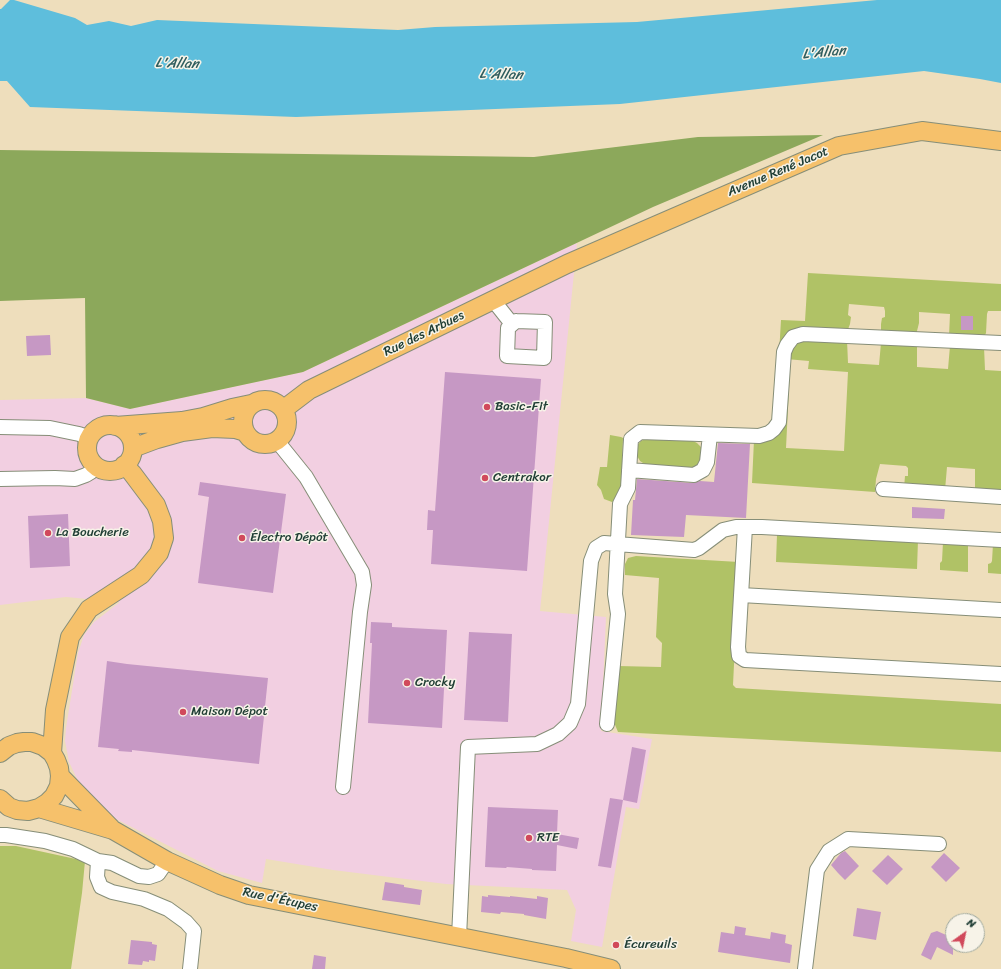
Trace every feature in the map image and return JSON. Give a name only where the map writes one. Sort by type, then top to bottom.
[{"type":"main road","name":"Avenue René Jacot","points":[[567,264],[839,146],[922,131],[1001,141]]},
{"type":"main road","name":"Rue des Arbues","points":[[284,409],[309,390],[567,264]]},
{"type":"main road","points":[[258,400],[272,400],[284,409],[288,420],[287,426],[282,437],[277,441],[263,444],[250,438],[245,432],[243,416],[246,409],[258,400]]},
{"type":"main road","points":[[115,426],[182,421],[252,404]]},
{"type":"main road","points":[[108,425],[115,426],[122,428],[132,440],[132,455],[129,461],[118,469],[102,469],[91,460],[88,453],[90,438],[100,427],[108,425]]},
{"type":"main road","points":[[133,448],[176,434],[212,428],[234,429],[245,432]]},
{"type":"main road","points":[[52,753],[55,710],[70,637],[90,609],[141,575],[159,553],[164,538],[162,521],[156,505],[132,473],[124,465]]},
{"type":"main road","points":[[0,753],[9,746],[24,742],[55,710]]},
{"type":"main road","points":[[0,737],[43,746],[52,753],[56,760],[60,776],[59,786],[54,796],[39,808],[28,811],[9,811],[9,806],[0,799]]},
{"type":"main road","name":"Rue d'Étupes","points":[[60,776],[113,830]]},
{"type":"main road","name":"Rue d'Étupes","points":[[39,808],[113,830],[167,861],[220,885],[249,895],[572,959],[611,969]]},
{"type":"street","points":[[493,300],[512,324]]},
{"type":"street","points":[[607,724],[618,614],[615,594],[620,504],[628,488],[631,439],[640,432],[759,436],[774,429],[779,422],[784,352],[793,337],[803,334],[1001,343]]},
{"type":"street","points":[[2,427],[50,428],[79,434],[90,438]]},
{"type":"street","points":[[629,470],[694,475],[703,470],[707,462],[710,435]]},
{"type":"street","points":[[277,441],[306,477],[362,572],[364,585],[343,787]]},
{"type":"street","points":[[0,479],[75,479],[91,472],[96,465]]},
{"type":"street","points":[[883,489],[1001,497]]},
{"type":"street","points":[[459,936],[468,747],[537,744],[558,734],[570,723],[578,704],[591,561],[596,548],[604,543],[694,550],[723,530],[736,527],[1001,540]]},
{"type":"street","points":[[745,527],[738,646],[739,656],[745,660],[1001,674]]},
{"type":"street","points":[[741,595],[1001,610]]},
{"type":"street","points":[[0,835],[45,841],[73,849],[98,861],[112,863],[139,876],[149,878],[158,874],[167,861]]},
{"type":"street","points":[[805,969],[817,870],[829,851],[848,839],[938,844]]},
{"type":"street","points":[[98,861],[97,878],[101,887],[112,892],[144,899],[168,909],[186,922],[194,931],[190,969]]},
{"type":"shaded area","points":[[577,243],[540,611],[606,617],[601,731],[652,739],[639,809],[626,807],[602,947],[571,941],[576,910],[567,890],[446,884],[333,870],[266,859],[262,883],[218,871],[116,819],[81,787],[69,762],[65,741],[78,653],[84,635],[94,622],[120,602],[66,597],[0,605],[0,400],[86,398],[130,409],[303,372]]},
{"type":"green space","points":[[823,135],[653,207],[303,372],[130,409],[86,398],[85,298],[0,301],[0,150],[534,157],[698,137]]},
{"type":"green space","points":[[808,273],[1001,284],[1001,311],[988,311],[986,333],[983,339],[949,336],[950,314],[919,312],[919,323],[916,335],[881,334],[882,318],[885,317],[884,307],[849,304],[848,315],[851,317],[847,332],[814,330],[779,354],[781,320],[805,321]]},
{"type":"green space","points":[[796,340],[847,340],[848,363],[879,365],[881,343],[917,346],[917,367],[948,369],[950,346],[984,347],[985,370],[1001,371],[1001,493],[975,489],[975,469],[947,467],[945,490],[904,488],[905,476],[908,476],[908,468],[906,466],[880,464],[876,479],[875,492],[752,483],[754,440],[770,437],[786,368],[790,368],[786,448],[844,451],[848,372],[808,369],[809,361],[786,359]]},
{"type":"green space","points":[[610,435],[623,438],[621,490],[617,499],[612,502],[604,499],[601,490],[597,485],[600,467],[607,467]]},
{"type":"green space","points":[[645,439],[691,440],[702,448],[701,461],[696,466],[688,468],[646,465],[640,461],[636,454],[636,447]]},
{"type":"green space","points":[[777,535],[918,540],[917,569],[776,562]]},
{"type":"green space","points":[[943,542],[968,543],[968,572],[940,570]]},
{"type":"green space","points":[[993,544],[1001,545],[1001,574],[988,573],[988,564],[992,561]]},
{"type":"green space","points":[[636,556],[739,562],[733,685],[736,688],[1001,704],[1001,752],[618,732],[611,715],[618,666],[661,667],[662,643],[656,637],[659,578],[625,575],[625,564],[628,558]]},
{"type":"green space","points":[[0,846],[16,846],[85,861],[71,969],[0,969]]},
{"type":"water","name":"L'Allan","points":[[10,0],[75,18],[87,25],[109,21],[131,26],[157,20],[398,30],[435,27],[637,22],[877,0],[1001,0],[1001,83],[924,71],[620,104],[296,117],[30,107],[7,81],[0,81],[0,9]]},
{"type":"building","points":[[961,316],[973,316],[973,330],[961,330]]},
{"type":"building","points":[[50,335],[51,355],[27,356],[26,336]]},
{"type":"building","name":"Centrakor","points":[[445,372],[541,379],[527,571],[431,564],[433,530],[427,530],[428,510],[435,511]]},
{"type":"building","points":[[718,443],[750,444],[746,518],[686,515],[684,537],[631,535],[633,500],[635,500],[637,479],[693,483],[700,481],[714,482]]},
{"type":"building","name":"Électro Dépôt","points":[[200,482],[286,494],[273,593],[198,583],[209,497],[198,495]]},
{"type":"building","points":[[912,507],[945,509],[944,519],[912,518]]},
{"type":"building","name":"La Boucherie","points":[[68,514],[70,566],[30,568],[28,516]]},
{"type":"building","name":"Crocky","points":[[371,622],[392,623],[392,627],[447,630],[442,728],[368,723],[372,643],[370,643]]},
{"type":"building","points":[[469,632],[512,634],[508,722],[464,720]]},
{"type":"building","name":"Maison Dépot","points":[[107,661],[268,678],[259,764],[132,750],[132,752],[118,751],[119,749],[98,747]]},
{"type":"building","points":[[632,747],[646,750],[637,803],[623,800]]},
{"type":"building","points":[[610,798],[623,800],[611,868],[598,866]]},
{"type":"building","points":[[488,807],[558,810],[557,834],[579,838],[577,849],[557,845],[556,871],[507,867],[485,867]]},
{"type":"building","points":[[845,851],[859,866],[845,880],[831,865],[841,853]]},
{"type":"building","points":[[944,853],[960,868],[946,882],[931,867]]},
{"type":"building","points":[[888,855],[903,869],[887,885],[872,871]]},
{"type":"building","points":[[385,882],[422,890],[420,905],[382,900]]},
{"type":"building","points":[[488,895],[537,899],[537,896],[548,898],[546,919],[524,914],[481,912],[482,896],[488,897]]},
{"type":"building","points":[[857,908],[881,912],[876,940],[853,936]]},
{"type":"building","points":[[735,926],[746,928],[745,935],[770,939],[771,932],[786,935],[785,943],[792,945],[790,963],[718,952],[721,932],[734,934]]},
{"type":"building","points":[[937,931],[945,934],[945,951],[937,947],[931,960],[921,955],[931,933]]},
{"type":"building","points":[[131,940],[152,942],[152,944],[157,945],[155,961],[143,961],[142,965],[128,964]]},
{"type":"building","points":[[314,955],[326,957],[325,969],[312,969]]},
{"type":"place","name":"Basic-Fit","points":[[487,407]]},
{"type":"place","name":"Centrakor","points":[[485,478]]},
{"type":"place","name":"La Boucherie","points":[[48,533]]},
{"type":"place","name":"Électro Dépôt","points":[[242,538]]},
{"type":"place","name":"Crocky","points":[[407,683]]},
{"type":"place","name":"Maison Dépot","points":[[183,712]]},
{"type":"place","name":"RTE","points":[[529,838]]},
{"type":"place","name":"Écureuils","points":[[616,945]]}]
